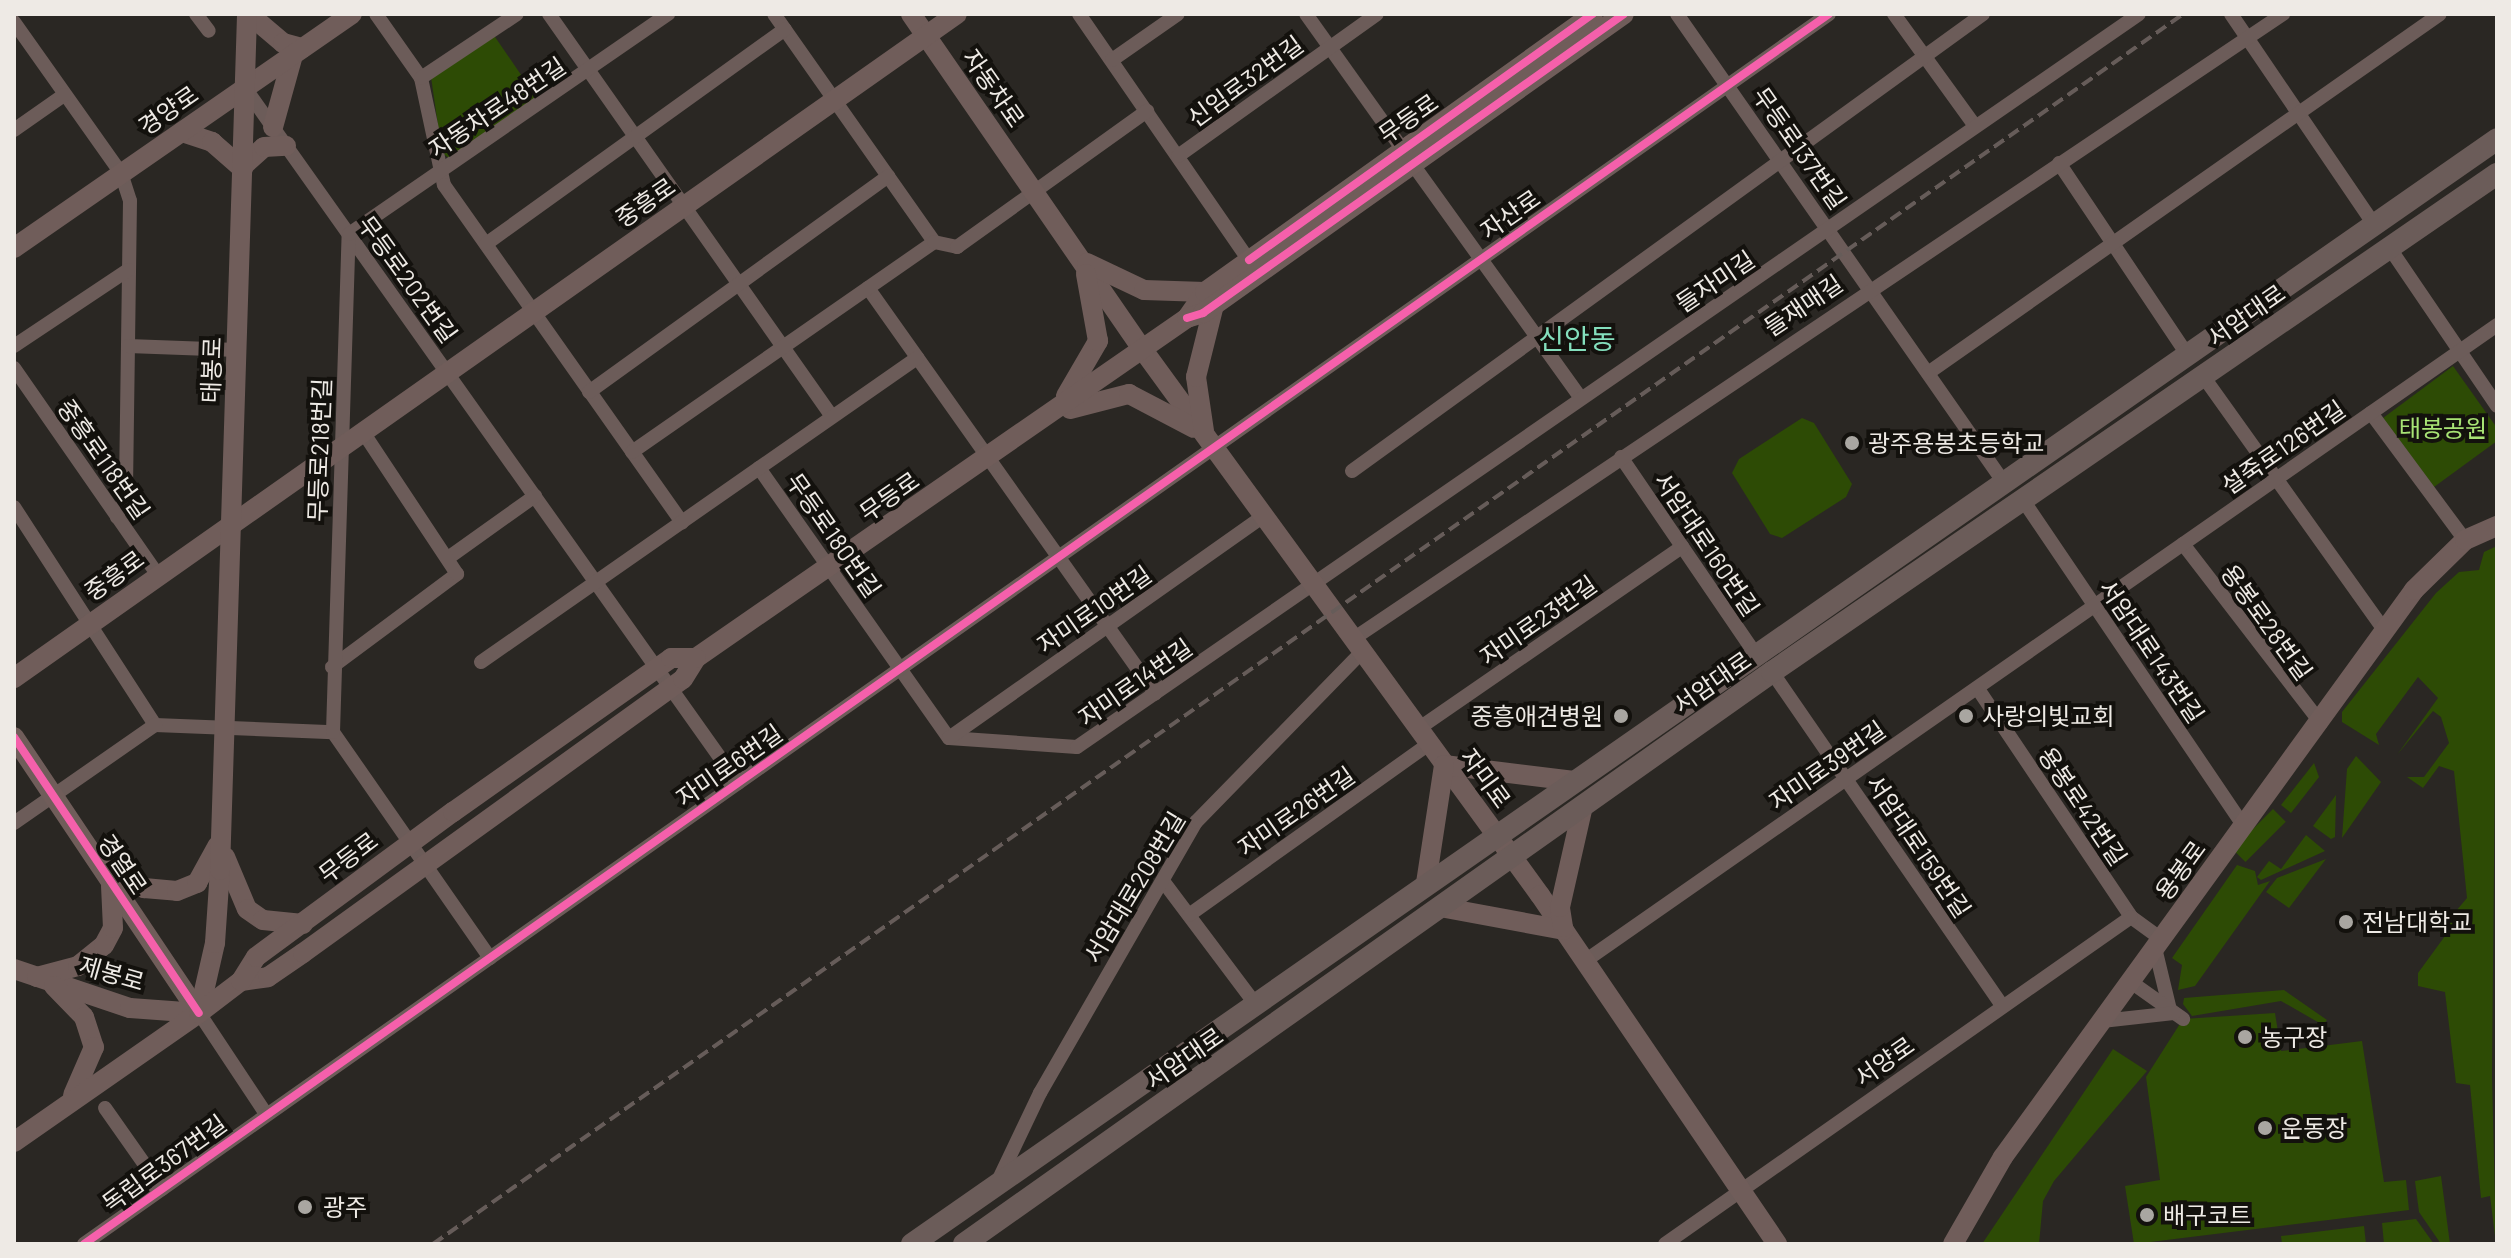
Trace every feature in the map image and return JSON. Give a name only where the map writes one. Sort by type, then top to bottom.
[{"type":"main road","name":"서암대로","points":[[964,1244],[1583,806],[1764,663],[2005,484],[2497,139]]},
{"type":"main road","name":"서암대로","points":[[912,1244],[1253,1001],[1574,781],[2023,500],[2497,174]]},
{"type":"street","points":[[196,14],[209,31]]},
{"type":"street","points":[[248,14],[298,52],[273,127]]},
{"type":"street","name":"태봉로","points":[[199,1013],[215,943],[220,842],[248,14]]},
{"type":"street","name":"경양로","points":[[14,248],[352,14]]},
{"type":"street","points":[[376,14],[421,78],[440,173],[533,312],[682,522]]},
{"type":"street","points":[[421,78],[517,14]]},
{"type":"street","points":[[549,14],[832,417]]},
{"type":"street","name":"자동차로48번길","points":[[349,234],[668,14]]},
{"type":"street","points":[[774,14],[934,242],[957,247],[1147,111]]},
{"type":"street","name":"자동차로","points":[[911,14],[1143,350]]},
{"type":"street","name":"중흥로","points":[[14,678],[957,14]]},
{"type":"street","points":[[1079,14],[1249,260]]},
{"type":"street","points":[[1112,60],[1178,14]]},
{"type":"street","points":[[1306,14],[1401,147]]},
{"type":"street","name":"신임로32번길","points":[[1178,156],[1377,14]]},
{"type":"street","name":"무등로","points":[[241,981],[268,977],[671,688],[696,658],[831,569],[1143,350],[1210,299],[1249,260],[1401,147],[1593,14]]},
{"type":"street","name":"무등로","points":[[1210,299],[1414,166],[1624,14]]},
{"type":"street","name":"무등로137번길","points":[[1677,14],[2005,484]]},
{"type":"street","name":"자산로","points":[[1209,441],[1482,258],[1829,14]]},
{"type":"street","points":[[1894,14],[1975,126]]},
{"type":"street","points":[[1352,471],[1983,14]]},
{"type":"street","name":"들자미길","points":[[1315,585],[2139,14]]},
{"type":"street","points":[[2231,14],[2375,226]]},
{"type":"street","name":"들재매길","points":[[1357,646],[1621,457],[1869,287],[2283,14]]},
{"type":"street","points":[[1928,373],[2440,14]]},
{"type":"street","points":[[14,22],[121,173],[130,201],[126,494],[117,517]]},
{"type":"street","points":[[486,244],[785,29]]},
{"type":"street","name":"무등로202번길","points":[[245,88],[738,783]]},
{"type":"street","points":[[14,130],[64,95]]},
{"type":"street","points":[[182,132],[212,142],[243,168],[264,147],[286,146]]},
{"type":"street","points":[[2059,163],[2188,356]]},
{"type":"street","name":"무등로","points":[[1414,166],[1581,398]]},
{"type":"street","points":[[589,392],[888,176]]},
{"type":"street","name":"무등로218번길","points":[[333,732],[332,667],[349,234]]},
{"type":"street","points":[[632,452],[934,242]]},
{"type":"street","points":[[2389,247],[2497,406]]},
{"type":"street","points":[[1081,259],[1144,290],[1210,299],[1196,377],[1209,441]]},
{"type":"street","points":[[1049,416],[1077,384],[1098,341],[1081,259]]},
{"type":"street","points":[[14,346],[128,270]]},
{"type":"street","points":[[868,288],[1155,694]]},
{"type":"street","name":"설죽로126번길","points":[[2094,605],[2497,325]]},
{"type":"street","points":[[128,346],[237,350]]},
{"type":"street","name":"자미로","points":[[1143,350],[1564,930],[1777,1244]]},
{"type":"street","name":"무등로180번길","points":[[900,668],[759,468],[917,358]]},
{"type":"street","name":"중흥로118번길","points":[[14,368],[158,575]]},
{"type":"street","points":[[2203,376],[2385,631]]},
{"type":"street","points":[[1049,416],[1129,394],[1209,441]]},
{"type":"street","points":[[2371,413],[2465,540]]},
{"type":"street","points":[[332,667],[457,574],[363,432]]},
{"type":"street","name":"자미로6번길","points":[[266,1114],[1058,557],[1209,441]]},
{"type":"street","name":"서암대로160번길","points":[[1621,457],[1764,663]]},
{"type":"street","points":[[481,662],[759,468]]},
{"type":"street","points":[[448,558],[535,496]]},
{"type":"street","name":"서암대로143번길","points":[[2023,500],[2244,827]]},
{"type":"street","points":[[14,507],[155,725]]},
{"type":"street","name":"자미로10번길","points":[[949,738],[1264,516]]},
{"type":"street","name":"용봉로","points":[[1953,1244],[2003,1157],[2427,574],[2465,540],[2497,526]]},
{"type":"street","name":"용봉로28번길","points":[[2183,544],[2321,723]]},
{"type":"street","name":"자미로23번길","points":[[1424,736],[1682,547]]},
{"type":"street","name":"자미로14번길","points":[[949,738],[1077,747],[1315,585]]},
{"type":"street","name":"자미로39번길","points":[[1585,961],[2094,605]]},
{"type":"street","name":"서암대로208번길","points":[[997,1183],[1040,1093],[1163,881],[1214,801],[1357,646]]},
{"type":"street","name":"무등로","points":[[14,1142],[199,1013],[241,981],[256,957],[671,658],[696,658]]},
{"type":"street","name":"서암대로159번길","points":[[1764,663],[2002,1006]]},
{"type":"street","points":[[900,668],[949,738]]},
{"type":"street","name":"용봉로42번길","points":[[1978,689],[2131,917],[2158,943]]},
{"type":"street","points":[[14,823],[155,725],[333,732],[408,845],[490,958]]},
{"type":"street","name":"자미로26번길","points":[[1189,915],[1424,736]]},
{"type":"street","name":"경열로","points":[[14,737],[199,1013]]},
{"type":"street","points":[[1426,883],[1444,765],[1574,781]]},
{"type":"street","points":[[1440,907],[1564,930],[1560,907],[1583,806]]},
{"type":"street","points":[[62,1109],[88,1073],[94,1047],[84,1017],[42,979],[78,966],[104,945],[113,928],[105,874],[144,888],[177,891],[197,883],[220,842]]},
{"type":"street","points":[[220,842],[247,909],[263,920],[303,924]]},
{"type":"street","points":[[1163,881],[1253,1001]]},
{"type":"street","name":"서양로","points":[[1665,1244],[2131,917]]},
{"type":"street","points":[[2158,943],[2176,1014]]},
{"type":"street","name":"제봉로","points":[[14,969],[130,1008],[199,1013]]},
{"type":"street","points":[[2131,982],[2176,1014]]},
{"type":"street","points":[[199,1013],[266,1114]]},
{"type":"street","points":[[2102,1021],[2176,1014]]},
{"type":"street","points":[[105,1108],[162,1189]]},
{"type":"street","name":"독립로367번길","points":[[84,1244],[266,1114]]},
{"type":"green space","points":[[493,34],[539,101],[449,158],[442,153],[431,77]]},
{"type":"green space","name":"태봉공원","points":[[2453,366],[2497,428],[2497,441],[2434,487],[2383,418]]},
{"type":"green space","points":[[1802,418],[1814,423],[1852,484],[1846,497],[1782,538],[1770,534],[1732,473],[1739,459]]},
{"type":"green space","points":[[2497,546],[2492,1075],[2496,1244],[2490,1196],[2481,1198],[2470,1085],[2456,1083],[2445,992],[2418,986],[2418,973],[2445,936],[2439,931],[2467,898],[2454,771],[2439,766],[2423,788],[2407,777],[2424,777],[2449,743],[2441,717],[2433,711],[2397,755],[2438,698],[2418,677],[2376,734],[2379,745],[2342,722],[2342,712],[2436,593],[2459,572],[2479,570],[2484,552]]},
{"type":"green space","points":[[2356,756],[2381,782],[2342,838],[2347,769]]},
{"type":"green space","points":[[2314,763],[2319,777],[2291,813],[2281,805]]},
{"type":"green space","points":[[2336,795],[2335,837],[2331,839],[2313,826]]},
{"type":"green space","points":[[2273,809],[2286,822],[2245,862],[2233,849]]},
{"type":"green space","points":[[2306,835],[2325,851],[2261,880],[2257,877],[2269,861],[2281,869]]},
{"type":"green space","points":[[2326,859],[2289,908],[2266,892],[2277,878]]},
{"type":"green space","points":[[2237,865],[2255,871],[2258,885],[2270,881],[2195,986],[2178,990],[2182,965],[2172,958]]},
{"type":"green space","points":[[2284,990],[2327,1020],[2323,1025],[2281,1001],[2192,1016],[2183,1004],[2184,998]]},
{"type":"green space","name":"운동장","points":[[2275,1013],[2281,1051],[2362,1041],[2384,1182],[2406,1180],[2409,1210],[2134,1244],[2125,1186],[2160,1180],[2146,1077],[2183,1019]]},
{"type":"green space","points":[[2113,1049],[2147,1071],[2054,1181],[2043,1201],[2039,1244],[1982,1244]]},
{"type":"green space","points":[[2441,1176],[2450,1244],[2441,1244],[2419,1212],[2415,1181]]},
{"type":"green space","points":[[2416,1219],[2434,1244],[2384,1244],[2382,1223]]},
{"type":"green space","points":[[2364,1226],[2366,1244],[2282,1244],[2281,1236]]},
{"type":"railway","points":[[433,1244],[2183,14]]},
{"type":"cycle path","points":[[1249,260],[1593,14]]},
{"type":"cycle path","points":[[1187,318],[1203,313],[1624,14]]},
{"type":"cycle path","points":[[84,1244],[1829,14]]},
{"type":"cycle path","points":[[14,737],[199,1013]]},
{"type":"place","name":"광주용봉초등학교","points":[[1852,443]]},
{"type":"place","name":"중흥애견병원","points":[[1621,716]]},
{"type":"place","name":"사랑의빛교회","points":[[1966,716]]},
{"type":"place","name":"전남대학교","points":[[2346,922]]},
{"type":"place","name":"농구장","points":[[2245,1037]]},
{"type":"place","name":"운동장","points":[[2265,1128]]},
{"type":"place","name":"광주","points":[[305,1207]]},
{"type":"place","name":"배구코트","points":[[2147,1215]]},
{"type":"district","name":"신안동","points":[[1577,338]]}]
